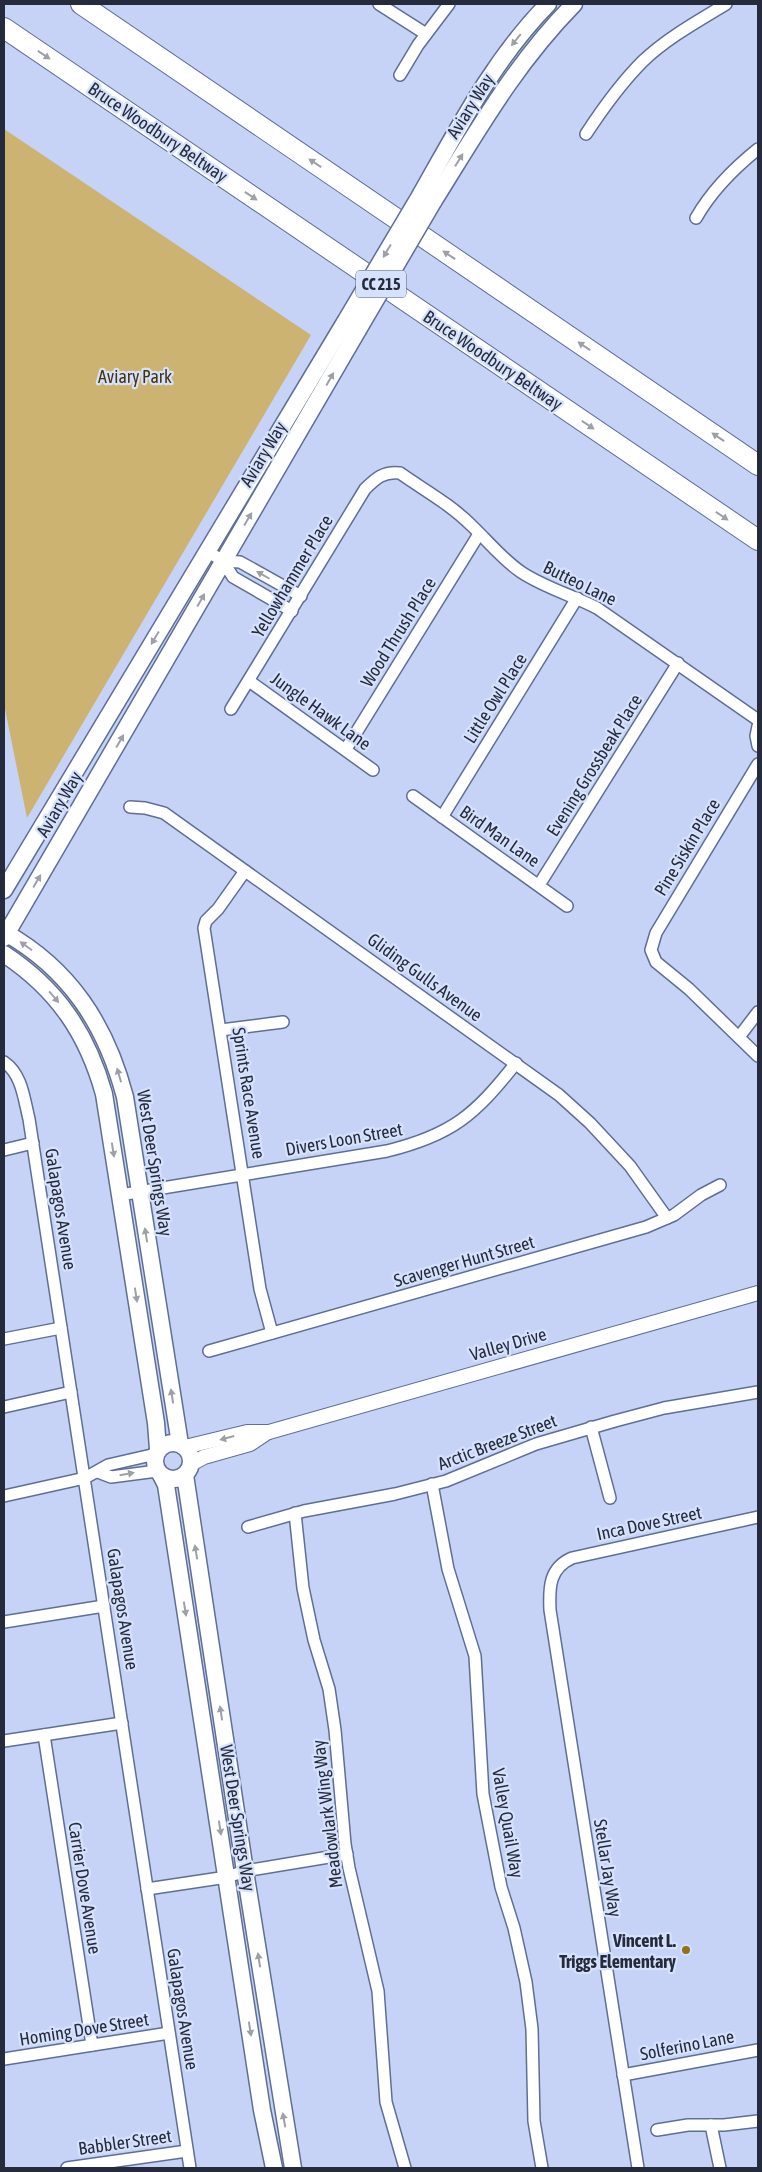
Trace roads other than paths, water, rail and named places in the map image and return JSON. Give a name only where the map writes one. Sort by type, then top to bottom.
[{"type":"highway","points":[[81,4],[758,465]]},
{"type":"highway","name":"Bruce Woodbury Beltway","points":[[4,28],[758,540]]},
{"type":"main road","name":"Aviary Way","points":[[4,890],[207,551],[351,326],[427,198],[487,79],[510,47],[548,4]]},
{"type":"main road","name":"Aviary Way","points":[[427,198],[509,81],[542,38],[574,4]]},
{"type":"main road","name":"Aviary Way","points":[[5,934],[223,561],[351,326]]},
{"type":"main road","name":"West Deer Springs Way","points":[[5,934],[28,947],[68,982],[87,1006],[108,1045],[125,1096],[182,1446]]},
{"type":"main road","points":[[4,954],[47,988],[65,1009],[82,1036],[96,1064],[104,1094],[158,1436],[157,1452],[154,1460],[159,1473],[173,1480],[188,1470],[189,1452],[182,1446],[168,1443],[157,1452]]},
{"type":"main road","name":"West Deer Springs Way","points":[[188,1470],[261,2101],[274,2168]]},
{"type":"main road","name":"West Deer Springs Way","points":[[159,1473],[166,1485],[236,1875],[293,2168]]},
{"type":"street","points":[[379,4],[426,34]]},
{"type":"street","points":[[400,75],[426,34],[449,4]]},
{"type":"street","points":[[586,134],[610,98],[644,60],[684,30],[726,4]]},
{"type":"street","points":[[696,218],[719,184],[758,149]]},
{"type":"street","name":"Butteo Lane","points":[[392,472],[400,473],[444,503],[505,560],[522,573],[556,591],[577,598],[597,608],[758,720]]},
{"type":"street","name":"Yellowhammer Place","points":[[231,709],[366,489],[383,474],[392,472]]},
{"type":"street","name":"Wood Thrush Place","points":[[346,749],[479,534]]},
{"type":"street","points":[[207,551],[223,561],[233,577],[292,611]]},
{"type":"street","points":[[223,561],[240,562],[301,596]]},
{"type":"street","name":"Little Owl Place","points":[[442,817],[577,598]]},
{"type":"street","name":"Evening Grossbeak Place","points":[[539,885],[678,663]]},
{"type":"street","name":"Jungle Hawk Lane","points":[[248,680],[373,770]]},
{"type":"street","points":[[758,726],[756,736],[758,746]]},
{"type":"street","name":"Pine Siskin Place","points":[[738,1037],[689,988],[656,962],[651,950],[656,933],[758,764]]},
{"type":"street","name":"Bird Man Lane","points":[[413,796],[567,906]]},
{"type":"street","name":"Gliding Gulls Avenue","points":[[130,807],[145,808],[164,814],[559,1095],[630,1166],[666,1218]]},
{"type":"street","name":"Sprints Race Avenue","points":[[245,871],[218,909],[206,921],[204,928],[260,1289],[272,1333]]},
{"type":"street","points":[[758,1012],[738,1037],[758,1056]]},
{"type":"street","points":[[221,1030],[283,1022]]},
{"type":"street","name":"Galapagos Avenue","points":[[4,1062],[11,1066],[21,1086],[33,1143],[190,2168]]},
{"type":"street","name":"Divers Loon Street","points":[[120,1195],[243,1173],[387,1151],[423,1142],[476,1111],[516,1063]]},
{"type":"street","points":[[4,1150],[33,1143]]},
{"type":"street","name":"Scavenger Hunt Street","points":[[209,1351],[637,1230],[674,1215],[720,1185]]},
{"type":"street","name":"Valley Drive","points":[[182,1446],[247,1432],[269,1432],[758,1293]]},
{"type":"street","points":[[4,1339],[61,1328]]},
{"type":"street","points":[[4,1406],[71,1392]]},
{"type":"street","name":"Arctic Breeze Street","points":[[248,1527],[295,1513],[395,1494],[460,1476],[536,1444],[591,1427],[664,1408],[758,1392]]},
{"type":"street","points":[[591,1427],[610,1498]]},
{"type":"street","name":"Valley Drive","points":[[188,1470],[204,1457],[250,1444],[269,1432]]},
{"type":"street","points":[[4,1496],[85,1478],[108,1466],[157,1452]]},
{"type":"street","points":[[98,1472],[111,1477],[159,1473]]},
{"type":"street","name":"Valley Quail Way","points":[[432,1484],[448,1569],[475,1656],[483,1794],[501,1887],[514,1928],[526,1982],[532,2029],[534,2121],[542,2168]]},
{"type":"street","name":"Meadowlark Wing Way","points":[[295,1513],[303,1588],[314,1640],[329,1689],[335,1730],[346,1854],[378,1990],[386,2102],[405,2168]]},
{"type":"street","name":"Inca Dove Street","points":[[554,1573],[562,1562],[572,1558],[758,1517]]},
{"type":"street","name":"Stellar Jay Way","points":[[554,1573],[550,1583],[550,1610],[638,2168]]},
{"type":"street","points":[[4,1622],[104,1606]]},
{"type":"street","points":[[4,1741],[122,1723]]},
{"type":"street","name":"Carrier Dove Avenue","points":[[44,1735],[92,2045]]},
{"type":"street","points":[[147,1889],[236,1875],[346,1854]]},
{"type":"street","name":"Homing Dove Street","points":[[4,2059],[169,2033]]},
{"type":"street","name":"Solferino Lane","points":[[623,2075],[758,2050]]},
{"type":"street","points":[[657,2130],[688,2125],[758,2121]]},
{"type":"street","points":[[711,2125],[720,2168]]},
{"type":"street","name":"Babbler Street","points":[[68,2168],[187,2151]]},
{"type":"place","name":"Vincent L. Triggs Elementary","points":[[686,1950]]},
{"type":"park label","name":"Aviary Park","points":[[135,376]]}]
